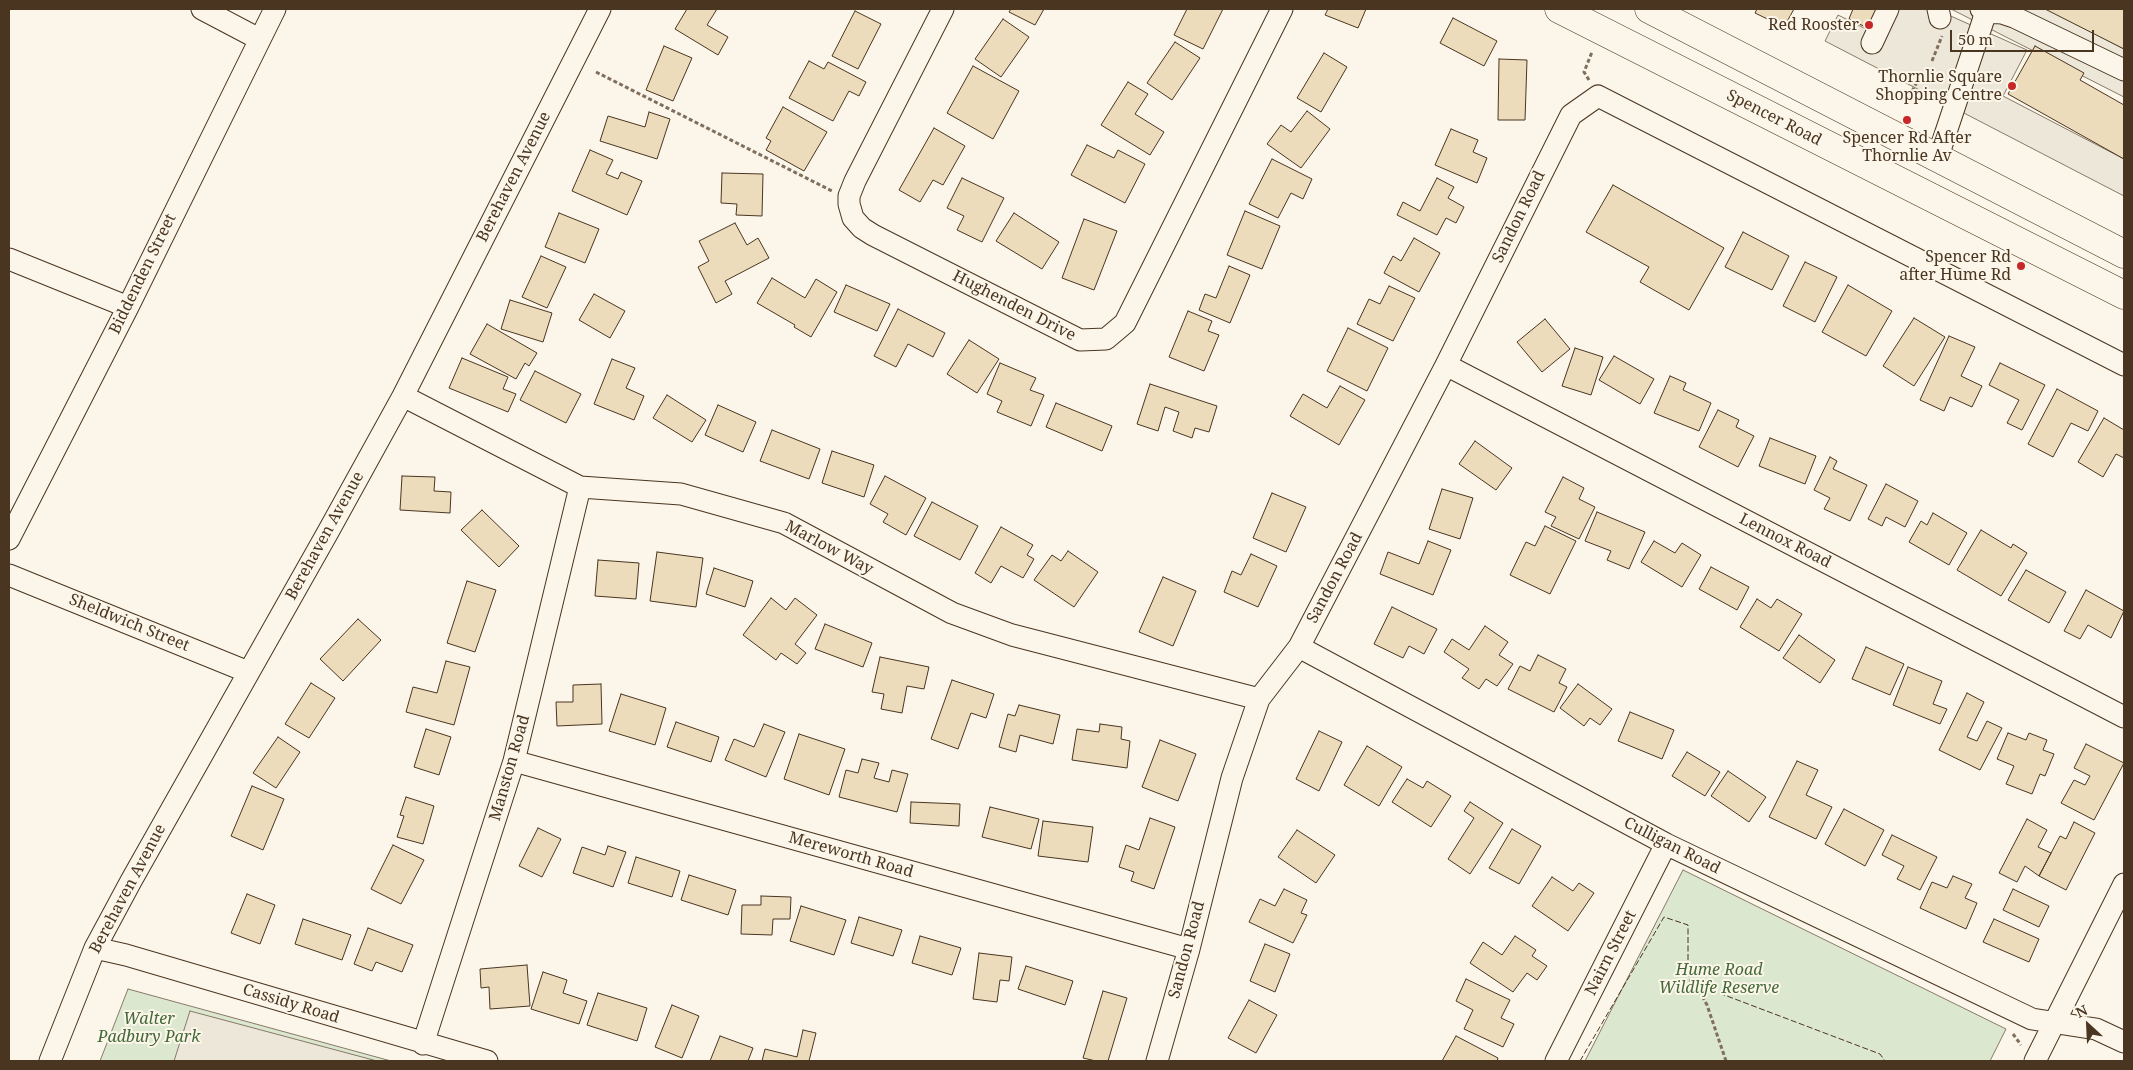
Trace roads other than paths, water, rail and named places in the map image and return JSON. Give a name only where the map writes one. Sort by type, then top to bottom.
[{"type":"main road","name":"Spencer Road","points":[[1558,9],[2124,294]]},
{"type":"main road","points":[[1625,43],[1643,9]]},
{"type":"main road","points":[[1649,56],[1665,12],[1937,159],[2124,254]]},
{"type":"main road","points":[[1937,159],[1938,172],[1944,185],[1965,200],[2102,268],[2124,294]]},
{"type":"street","points":[[202,9],[259,39]]},
{"type":"street","name":"Biddenden Street","points":[[9,539],[128,307],[259,39],[276,9]]},
{"type":"street","name":"Berehaven Avenue","points":[[50,1061],[95,948],[403,396],[600,9]]},
{"type":"street","name":"Hughenden Drive","points":[[943,9],[849,196],[852,218],[873,235],[1080,340],[1106,339],[1125,322],[1282,9]]},
{"type":"street","points":[[1872,43],[1888,9]]},
{"type":"street","points":[[1937,159],[1983,10],[2014,17],[2124,70]]},
{"type":"street","name":"Sandon Road","points":[[1157,1061],[1232,778],[1259,699],[1299,647],[1446,365],[1570,114],[1598,96],[2124,364]]},
{"type":"street","points":[[9,259],[128,307]]},
{"type":"street","name":"Lennox Road","points":[[1446,365],[2124,717]]},
{"type":"street","name":"Marlow Way","points":[[403,396],[580,487],[681,494],[784,523],[952,613],[1012,635],[1259,699]]},
{"type":"street","name":"Manston Road","points":[[423,1044],[514,761],[580,487]]},
{"type":"street","name":"Sheldwich Street","points":[[9,575],[248,672]]},
{"type":"street","name":"Culligan Road","points":[[1299,647],[1666,844],[2032,1019],[2096,1029],[2124,1042]]},
{"type":"street","name":"Mereworth Road","points":[[514,761],[1188,948]]},
{"type":"street","name":"Nairn Street","points":[[1556,1061],[1666,844]]},
{"type":"street","points":[[2035,1061],[2124,884]]},
{"type":"street","name":"Cassidy Road","points":[[95,948],[126,955],[423,1044],[487,1061]]},
{"type":"place","name":"Red Rooster","points":[[1869,25]]},
{"type":"place","name":"Thornlie Square Shopping Centre","points":[[2012,86]]},
{"type":"place","name":"Spencer Rd After Thornlie Av","points":[[1907,120]]},
{"type":"place","name":"Spencer Rd after Hume Rd","points":[[2021,266]]},
{"type":"park label","name":"Hume Road Wildlife Reserve","points":[[1719,979]]},
{"type":"park label","name":"Walter Padbury Park","points":[[149,1028]]}]
